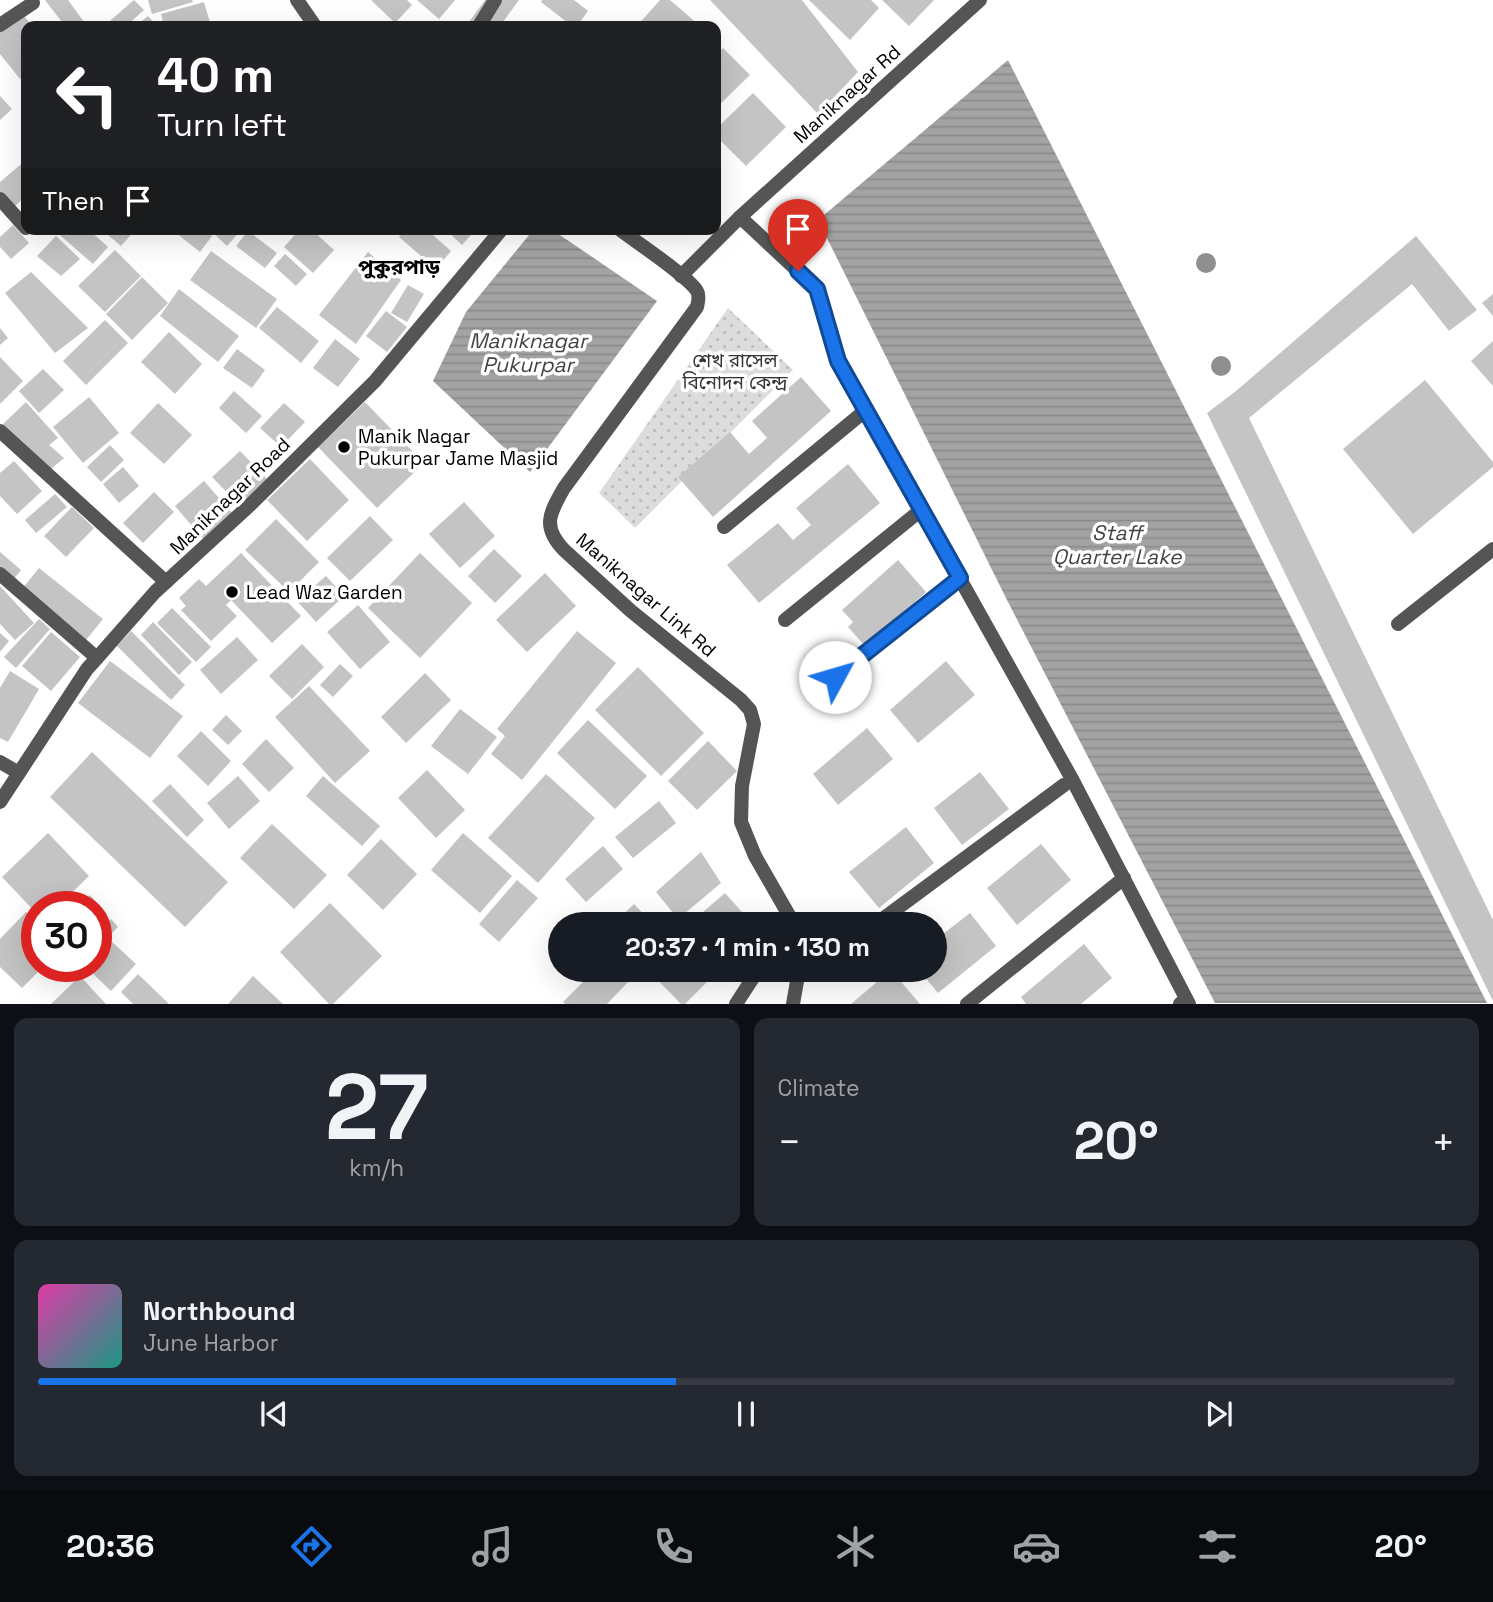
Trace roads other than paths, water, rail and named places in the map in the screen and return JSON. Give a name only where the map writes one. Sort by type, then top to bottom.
[{"type":"street","points":[[297,0],[312,21]]},
{"type":"street","points":[[482,21],[495,0]]},
{"type":"street","name":"Maniknagar Rd","points":[[681,276],[740,217],[980,0]]},
{"type":"street","points":[[0,25],[33,4]]},
{"type":"street","points":[[0,199],[21,222]]},
{"type":"street","points":[[740,217],[817,289],[838,361],[1072,779],[1185,1002]]},
{"type":"street","name":"Maniknagar Road","points":[[0,802],[97,657],[166,582],[251,504],[375,381],[497,235]]},
{"type":"street","points":[[628,235],[681,276]]},
{"type":"street","name":"Maniknagar Link Rd","points":[[681,276],[698,292],[697,307],[564,488],[554,506],[548,528],[564,551],[750,710],[754,724],[741,786],[741,822],[755,856],[786,912]]},
{"type":"street","points":[[724,527],[866,410]]},
{"type":"street","points":[[0,431],[166,582]]},
{"type":"street","points":[[785,620],[921,510]]},
{"type":"street","points":[[1398,624],[1493,549]]},
{"type":"street","points":[[0,575],[97,657]]},
{"type":"street","points":[[835,677],[960,578]]},
{"type":"street","points":[[0,762],[19,773]]},
{"type":"street","points":[[892,912],[1064,785]]},
{"type":"street","points":[[967,1003],[1124,878]]},
{"type":"street","points":[[736,1003],[750,982]]},
{"type":"street","points":[[793,1003],[797,982]]},
{"type":"water","name":"Staff Quarter Lake","points":[[1008,60],[1487,1003],[1215,1003],[1008,602],[818,220]]},
{"type":"water","name":"Maniknagar Pukurpar","points":[[529,235],[560,235],[657,301],[530,472],[433,381],[466,312]]},
{"type":"place","name":"Manik Nagar Pukurpar Jame Masjid","points":[[344,447]]},
{"type":"place","name":"Lead Waz Garden","points":[[232,592]]},
{"type":"district","name":"পুকুরপাড়","points":[[399,266]]},
{"type":"park label","name":"শেখ রাসেল বিনোদন কেন্দ্র","points":[[735,371]]}]
